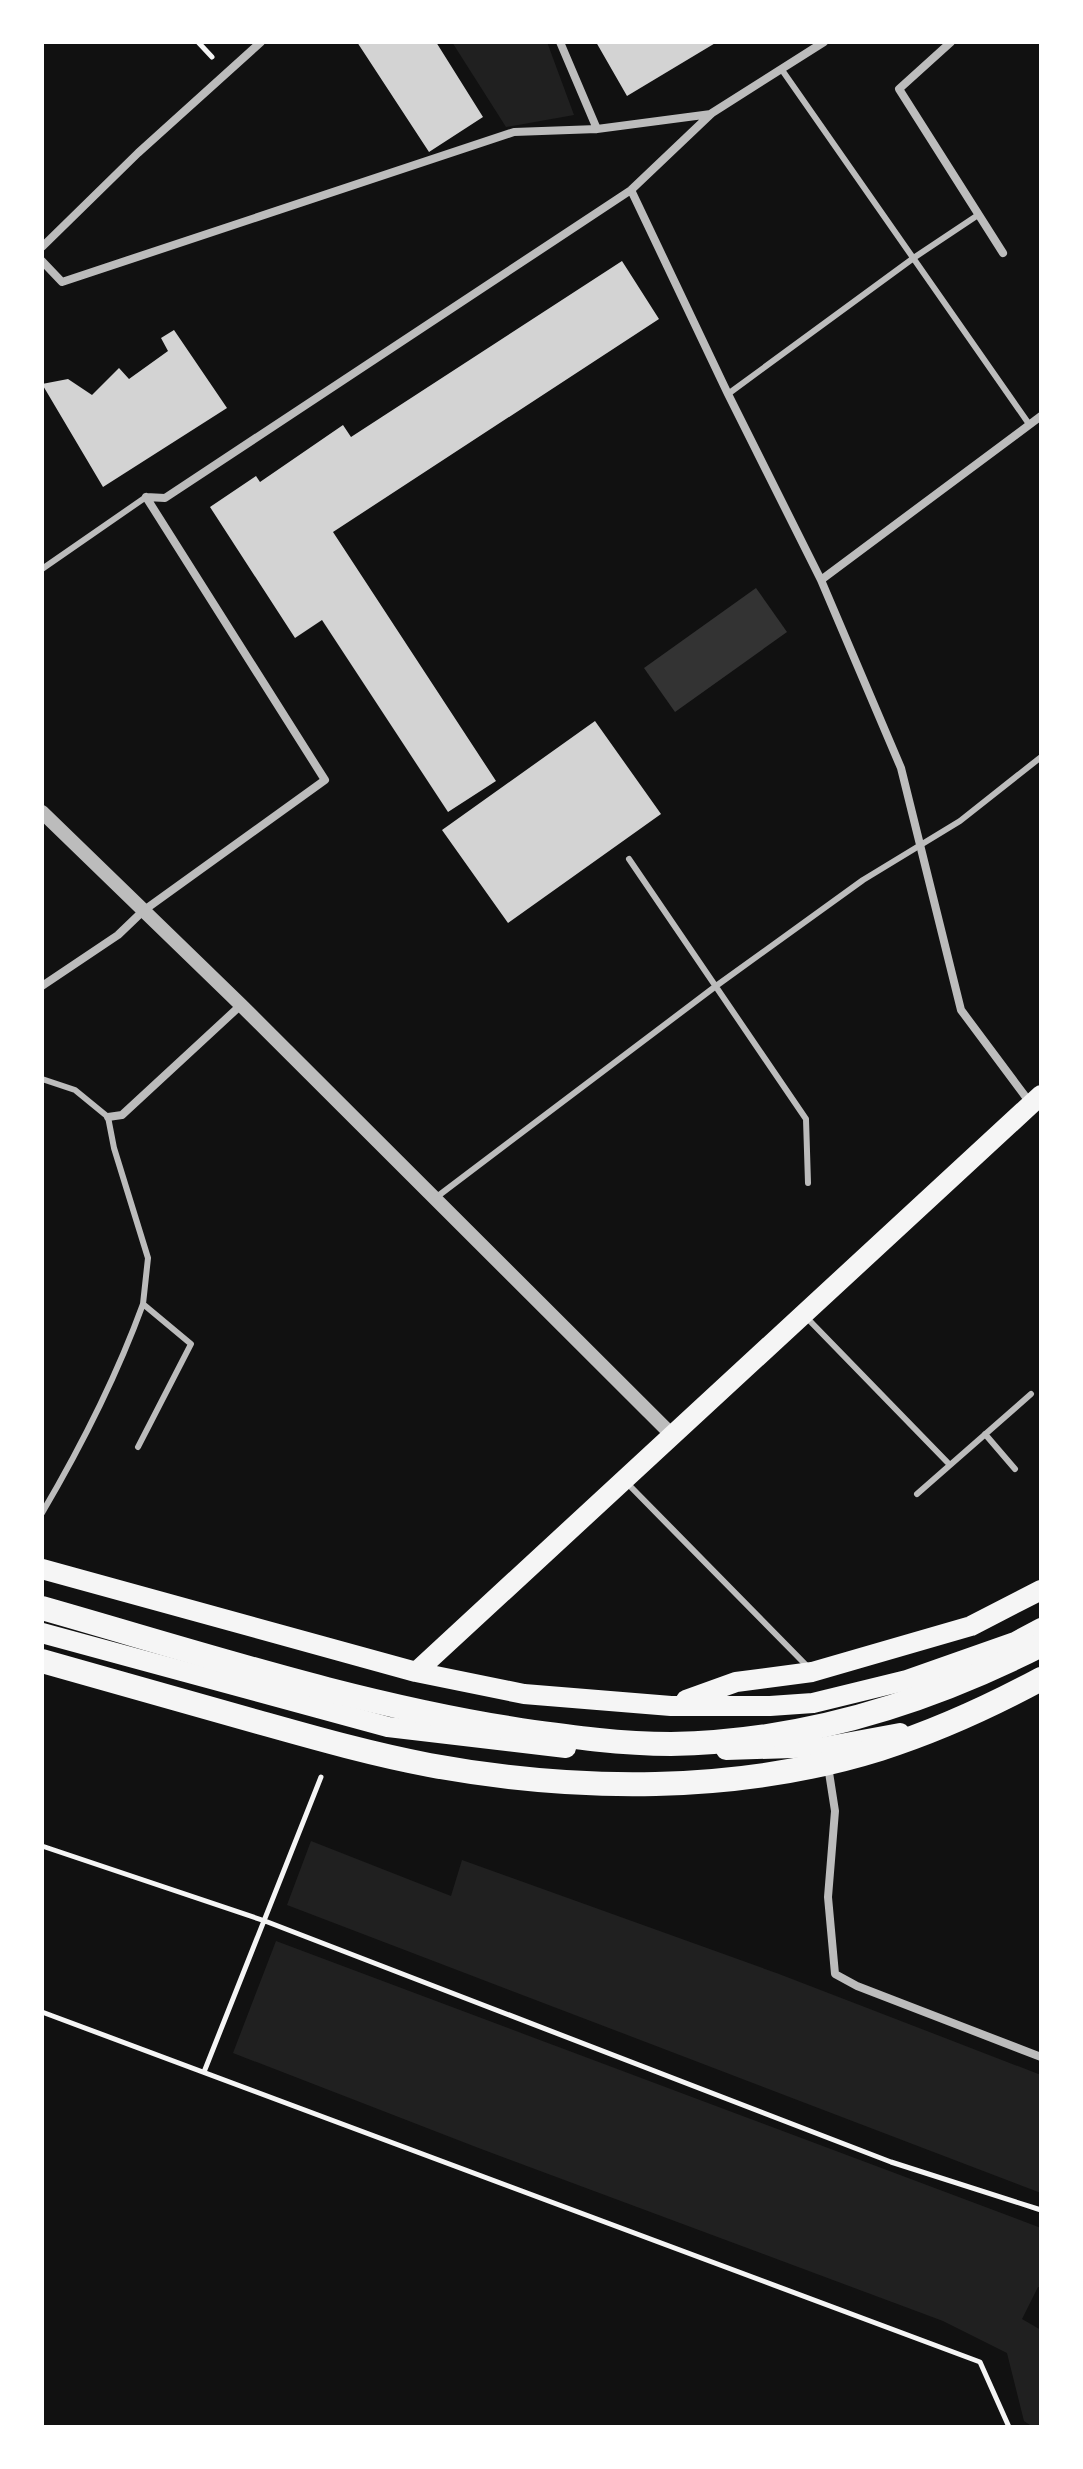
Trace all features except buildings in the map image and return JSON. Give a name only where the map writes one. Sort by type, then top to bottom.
[{"type":"highway","points":[[42,1608],[354,1696],[444,1718],[610,1742],[671,1744],[729,1740],[793,1733],[852,1720],[927,1696],[994,1669],[1041,1645]]},
{"type":"highway","points":[[42,1661],[336,1744],[429,1765],[537,1780],[610,1784],[727,1779],[801,1768],[877,1750],[936,1730],[1041,1679]]},
{"type":"main road","points":[[416,1672],[1036,1100]]},
{"type":"main road","points":[[42,1569],[416,1672],[524,1694],[671,1706],[813,1703],[907,1680],[1015,1642],[1041,1628]]},
{"type":"main road","points":[[671,1706],[736,1682],[812,1672],[971,1626],[1041,1590]]},
{"type":"main road","points":[[42,1633],[388,1727],[606,1753],[824,1747],[978,1719],[1041,1691]]},
{"type":"street","points":[[42,247],[149,143],[261,42]]},
{"type":"street","points":[[560,42],[597,129]]},
{"type":"street","points":[[146,497],[165,498],[631,190],[712,113],[824,42]]},
{"type":"street","points":[[951,42],[899,89],[1003,253]]},
{"type":"street","points":[[42,261],[62,282],[514,132],[597,129],[712,113]]},
{"type":"street","points":[[631,190],[821,580],[901,768],[961,1010],[1036,1100]]},
{"type":"street","points":[[821,580],[1041,416]]},
{"type":"street","points":[[42,986],[118,935],[143,911],[325,780],[146,497]]},
{"type":"street","points":[[42,812],[241,1005],[673,1436]]},
{"type":"street","points":[[108,1117],[122,1115],[241,1005]]},
{"type":"street","points":[[813,1703],[835,1811],[828,1897],[835,1974],[857,1986],[1041,2057]]},
{"type":"lane","points":[[782,70],[1029,424]]},
{"type":"lane","points":[[728,394],[915,257],[978,215]]},
{"type":"lane","points":[[42,569],[146,497]]},
{"type":"lane","points":[[434,1199],[716,986],[863,880],[919,849],[960,821],[1041,757]]},
{"type":"lane","points":[[629,859],[806,1119],[808,1183]]},
{"type":"lane","points":[[42,1079],[75,1090],[108,1117],[114,1148],[148,1258],[143,1304],[122,1361],[82,1444],[42,1513]]},
{"type":"lane","points":[[138,1447],[191,1344],[143,1304]]},
{"type":"lane","points":[[804,1316],[950,1465]]},
{"type":"lane","points":[[917,1494],[1031,1394]]},
{"type":"lane","points":[[985,1434],[1015,1469]]},
{"type":"lane","points":[[624,1480],[812,1672]]},
{"type":"path","points":[[204,2072],[321,1777]]},
{"type":"path","points":[[42,1846],[265,1921],[891,2162],[1041,2210]]},
{"type":"path","points":[[42,2012],[980,2362],[1009,2427]]},
{"type":"shaded area","points":[[452,42],[547,42],[574,115],[506,127]]},
{"type":"shaded area","points":[[756,588],[787,632],[675,712],[644,668]]},
{"type":"shaded area","points":[[311,1841],[451,1896],[462,1860],[779,1974],[1041,2075],[1041,2193],[287,1905]]},
{"type":"shaded area","points":[[276,1941],[1041,2228],[1041,2287],[1038,2287],[1022,2319],[1041,2330],[1041,2427],[1033,2427],[1024,2421],[1007,2353],[943,2321],[233,2053]]}]
